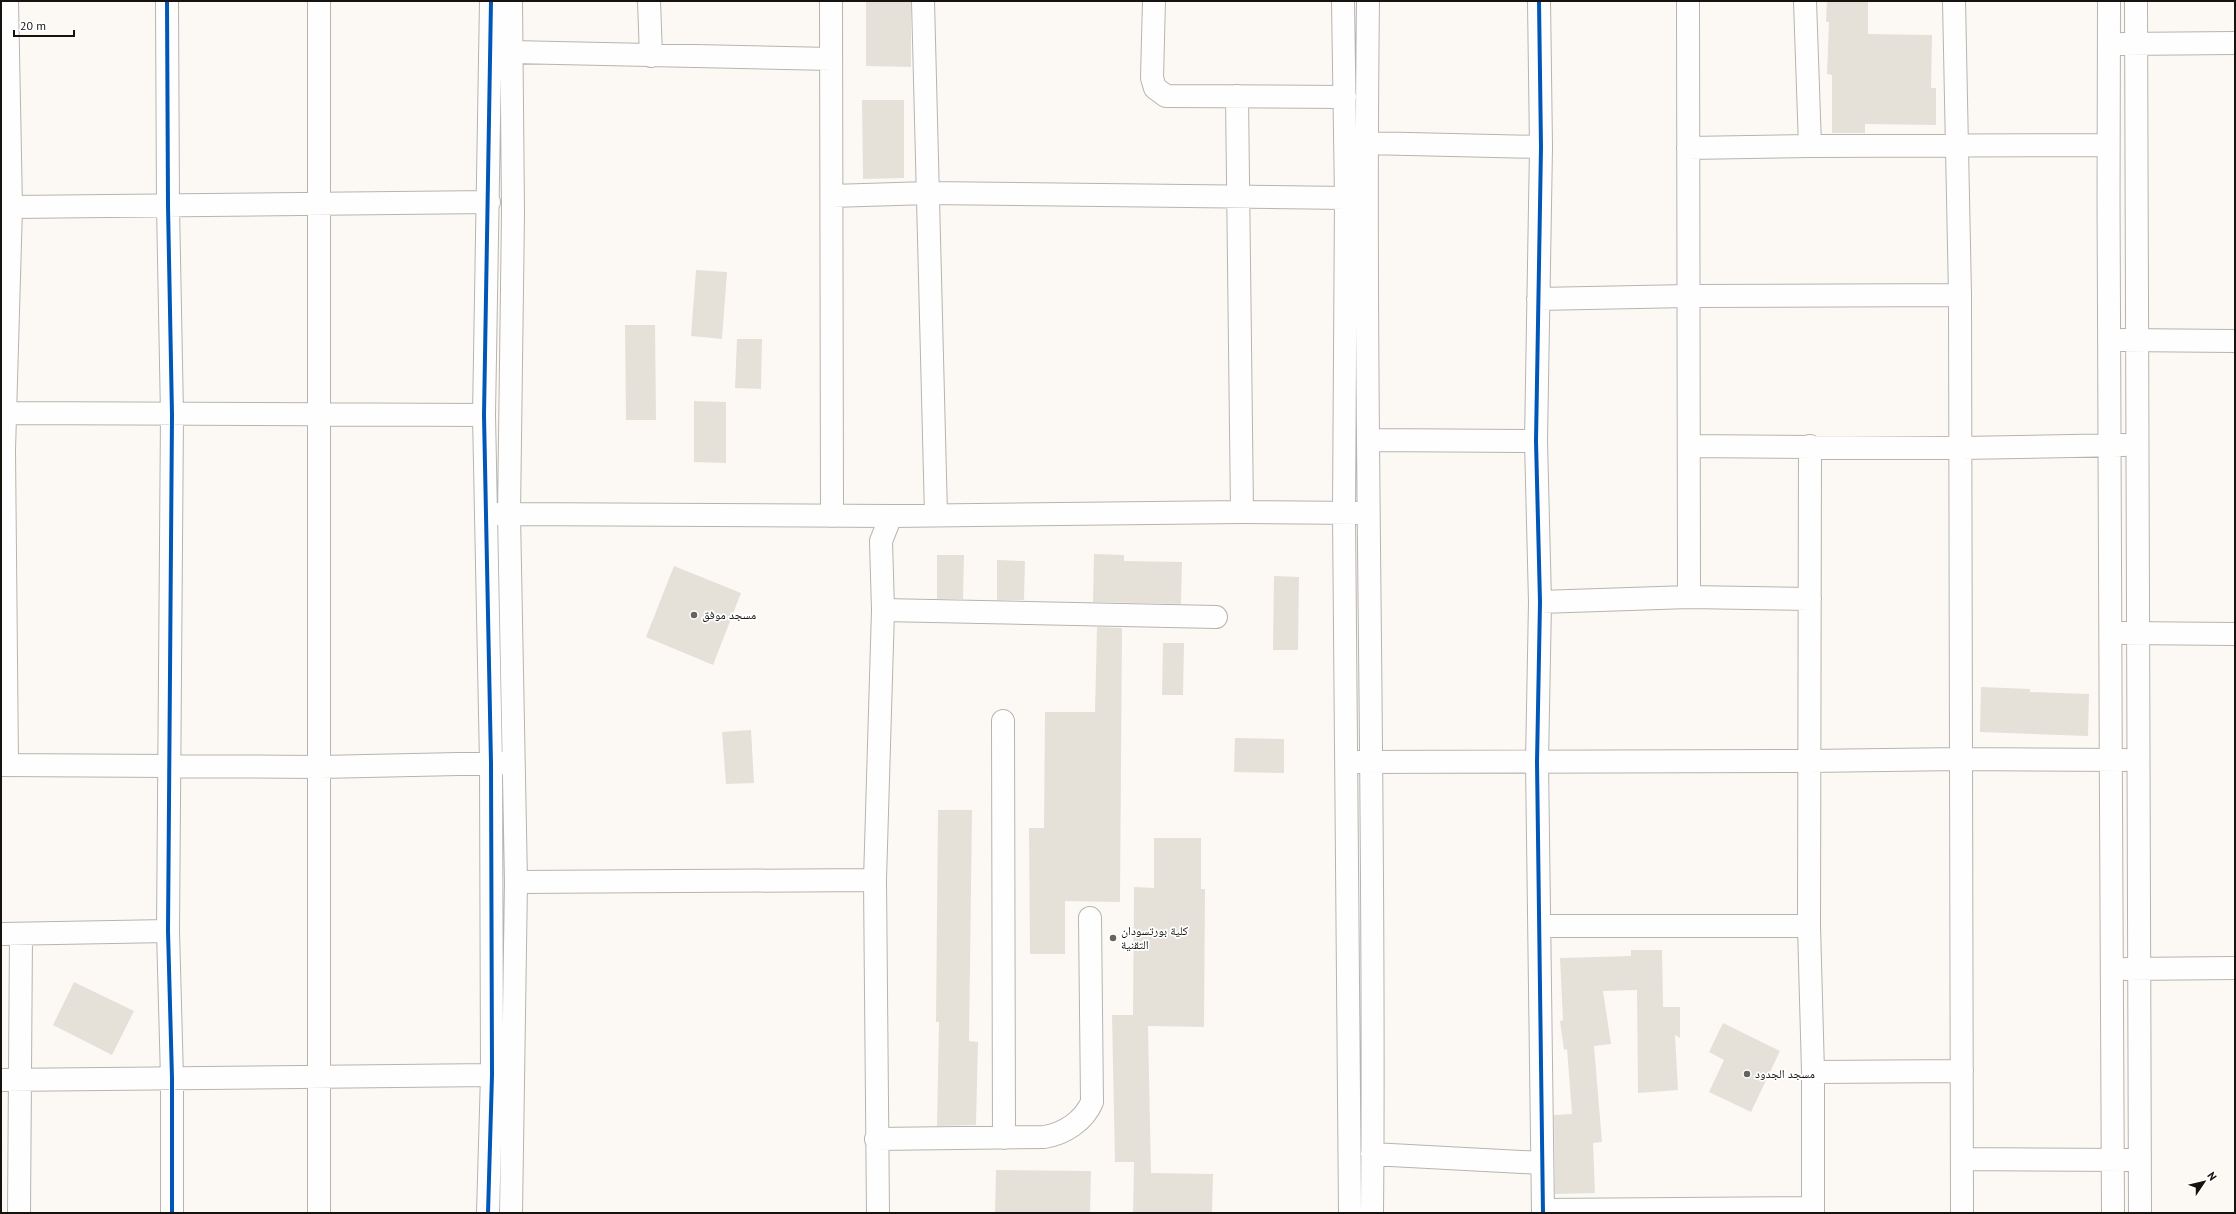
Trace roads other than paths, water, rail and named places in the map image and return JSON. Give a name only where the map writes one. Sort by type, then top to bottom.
[{"type":"street","points":[[7,1],[11,207],[7,414],[3,450],[4,765],[320,767],[514,763]]},
{"type":"street","points":[[167,1],[168,206],[172,415],[168,931],[172,1078],[172,1213]]},
{"type":"street","points":[[319,1],[319,1213]]},
{"type":"street","points":[[488,1213],[492,1076],[491,763],[484,415],[489,202],[491,1]]},
{"type":"street","points":[[511,1],[513,212],[509,515],[516,882],[511,1213]]},
{"type":"street","points":[[649,1],[651,56]]},
{"type":"street","points":[[831,1],[832,516]]},
{"type":"street","points":[[923,1],[936,515]]},
{"type":"street","points":[[1154,1],[1152,78],[1155,88],[1166,96],[1345,97]]},
{"type":"street","points":[[1343,1],[1346,198],[1344,513],[1350,1213]]},
{"type":"street","points":[[1368,1],[1366,143],[1370,513],[1372,1213]]},
{"type":"street","points":[[1539,1],[1541,147],[1536,441],[1540,602],[1537,762],[1540,926],[1541,1163],[1543,1212],[1813,1210],[1814,1072],[1809,926],[1810,446]]},
{"type":"street","points":[[1688,1],[1689,598]]},
{"type":"street","points":[[1805,1],[1810,146]]},
{"type":"street","points":[[1954,1],[1960,296],[1962,1213]]},
{"type":"street","points":[[2109,1],[2110,760],[2114,1213]]},
{"type":"street","points":[[2136,1],[2140,1213]]},
{"type":"street","points":[[2108,44],[2235,43]]},
{"type":"street","points":[[512,52],[831,59]]},
{"type":"street","points":[[1237,96],[1237,196],[1242,512]]},
{"type":"street","points":[[1366,143],[1541,147]]},
{"type":"street","points":[[1688,148],[2108,145]]},
{"type":"street","points":[[832,196],[928,193],[1346,198]]},
{"type":"street","points":[[11,207],[318,205],[489,202]]},
{"type":"street","points":[[1538,299],[1688,296],[1960,296]]},
{"type":"street","points":[[2110,341],[2235,341]]},
{"type":"street","points":[[7,414],[484,415]]},
{"type":"street","points":[[1369,440],[1536,441]]},
{"type":"street","points":[[1689,446],[1961,448],[2110,446],[2137,444]]},
{"type":"street","points":[[486,513],[509,515],[832,516],[1242,512],[1370,513]]},
{"type":"street","points":[[878,1213],[876,1139],[875,880],[883,610],[881,541],[892,516]]},
{"type":"street","points":[[1540,602],[1689,598],[1810,599]]},
{"type":"street","points":[[883,610],[1216,617]]},
{"type":"street","points":[[2110,632],[2235,634]]},
{"type":"street","points":[[1003,721],[1004,1138]]},
{"type":"street","points":[[1347,763],[1370,761],[1537,762],[1960,759],[2138,761]]},
{"type":"street","points":[[516,882],[875,880]]},
{"type":"street","points":[[876,1139],[1054,1136],[1064,1131],[1088,1111],[1092,1102],[1090,918]]},
{"type":"street","points":[[1540,926],[1809,926]]},
{"type":"street","points":[[20,1213],[10,1080],[11,934],[168,931]]},
{"type":"street","points":[[2113,969],[2235,968]]},
{"type":"street","points":[[1814,1072],[1962,1071]]},
{"type":"street","points":[[10,1080],[320,1076],[492,1076]]},
{"type":"street","points":[[1372,1154],[1541,1163]]},
{"type":"street","points":[[1963,1159],[2141,1160]]},
{"type":"place","name":"مسجد موفق","points":[[694,615]]},
{"type":"place","name":"كلية بورتسودان التقنية","points":[[1113,938]]},
{"type":"place","name":"مسجد الجدود","points":[[1747,1074]]}]
